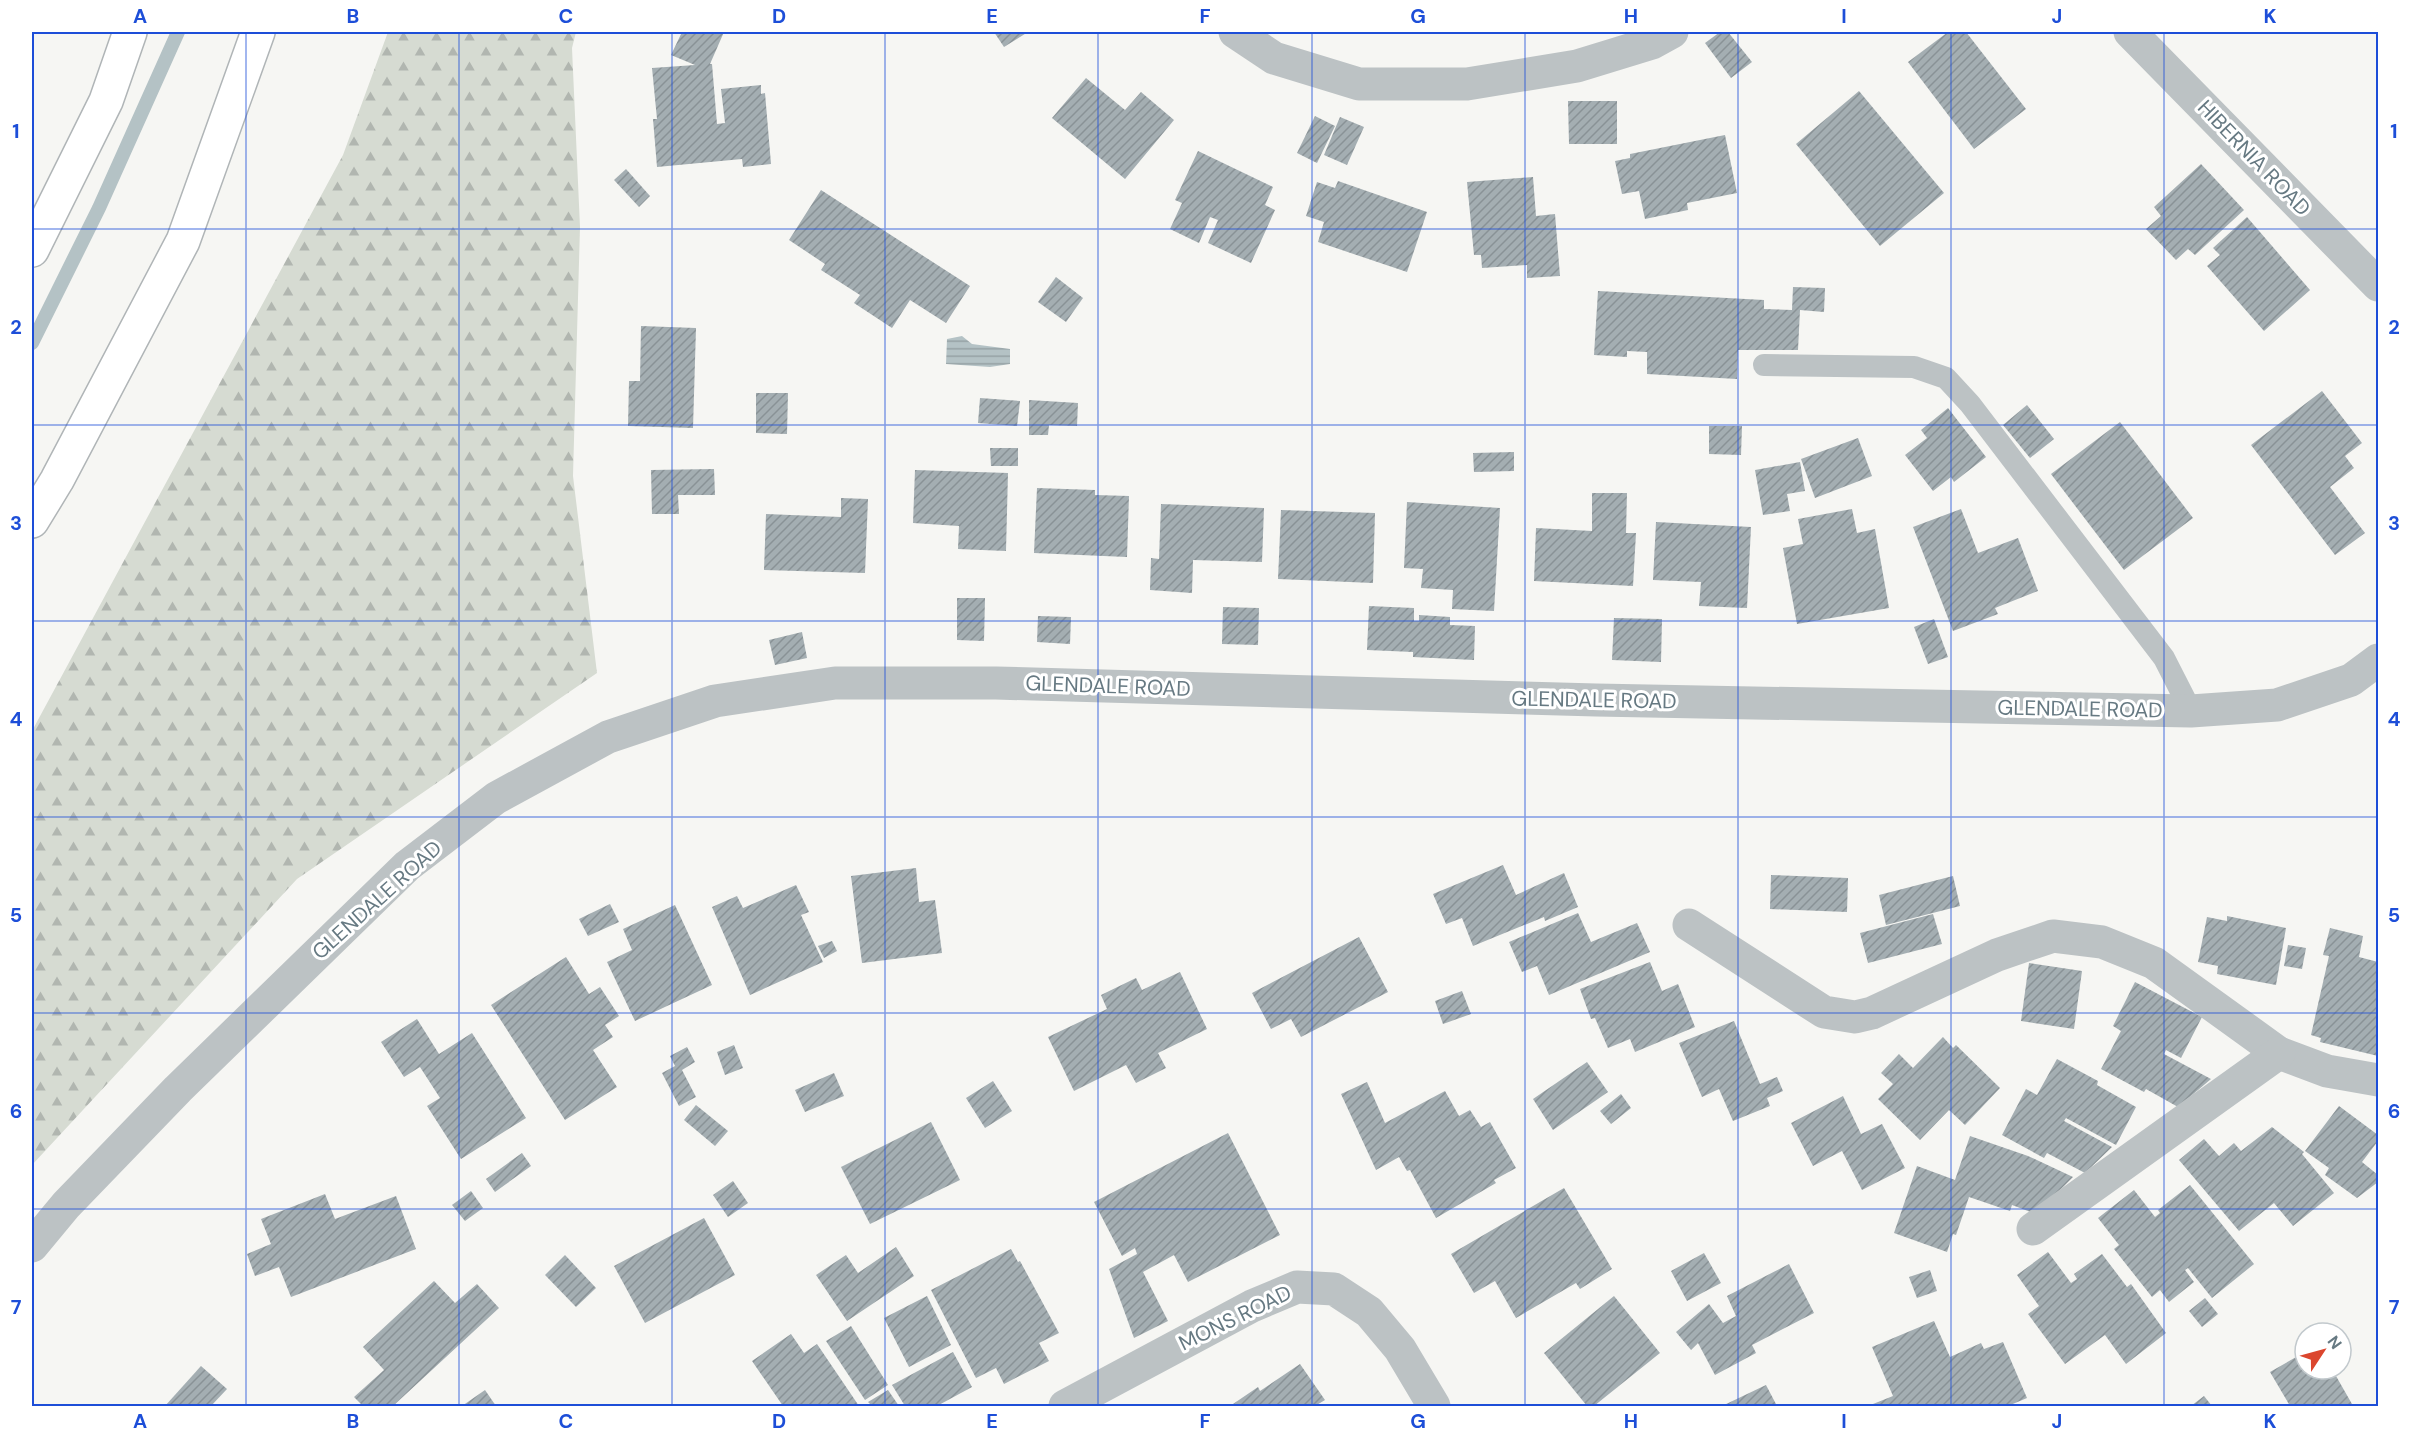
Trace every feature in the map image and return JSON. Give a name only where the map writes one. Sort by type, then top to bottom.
[{"type":"highway","points":[[32,250],[106,101],[130,32]]},
{"type":"highway","points":[[32,521],[57,480],[183,241],[258,32]]},
{"type":"street","points":[[1235,32],[1274,58],[1359,84],[1467,84],[1577,66],[1652,43],[1672,32]]},
{"type":"street","name":"HIBERNIA ROAD","points":[[2130,32],[2379,285]]},
{"type":"street","name":"GLENDALE ROAD","points":[[32,1246],[66,1205],[178,1089],[407,866],[496,798],[608,737],[715,701],[835,683],[996,683],[1596,700],[2192,711],[2277,705],[2351,680],[2379,660]]},
{"type":"street","points":[[1689,925],[1824,1012],[1855,1017],[1872,1013],[1997,955],[2053,936],[2102,942],[2154,963],[2279,1053],[2327,1071],[2379,1080]]},
{"type":"street","points":[[2033,1229],[2279,1053]]},
{"type":"street","name":"MONS ROAD","points":[[1065,1407],[1252,1306],[1297,1287],[1334,1289],[1370,1312],[1400,1349],[1434,1407]]},
{"type":"lane","points":[[1764,365],[1914,367],[1946,378],[1970,404],[2164,658],[2192,711]]},
{"type":"green space","points":[[388,32],[576,32],[572,48],[580,227],[573,476],[597,673],[297,879],[32,1165],[32,731],[343,155]]},
{"type":"shaded area","points":[[962,336],[972,344],[1010,349],[1010,364],[990,367],[946,364],[947,339]]},
{"type":"building","points":[[682,32],[724,32],[710,64],[712,64],[717,124],[725,123],[721,89],[761,85],[761,94],[765,93],[771,164],[743,167],[742,159],[657,167],[653,119],[657,119],[652,68],[695,65],[671,55]]},
{"type":"building","points":[[994,32],[1028,32],[1004,47]]},
{"type":"building","points":[[1720,32],[1728,32],[1752,62],[1731,78],[1705,43]]},
{"type":"building","points":[[1948,32],[1966,32],[2026,109],[1974,149],[1908,62]]},
{"type":"building","points":[[1086,78],[1125,110],[1141,92],[1174,120],[1125,179],[1052,118]]},
{"type":"building","points":[[1859,91],[1944,193],[1880,246],[1796,144]]},
{"type":"building","points":[[1568,101],[1617,101],[1617,144],[1569,144]]},
{"type":"building","points":[[1315,116],[1335,126],[1317,163],[1297,153]]},
{"type":"building","points":[[1340,117],[1364,127],[1347,165],[1324,155]]},
{"type":"building","points":[[1725,135],[1737,193],[1687,203],[1688,210],[1645,219],[1639,191],[1622,194],[1615,161],[1630,158],[1630,154]]},
{"type":"building","points":[[1198,151],[1273,187],[1265,205],[1275,210],[1251,263],[1208,243],[1218,220],[1210,217],[1199,243],[1170,229],[1182,203],[1175,200]]},
{"type":"building","points":[[2201,164],[2244,210],[2195,255],[2188,249],[2176,260],[2146,229],[2161,216],[2154,207]]},
{"type":"building","points":[[626,169],[650,196],[639,207],[614,180]]},
{"type":"building","points":[[1533,177],[1536,216],[1555,214],[1560,276],[1527,278],[1527,265],[1482,268],[1481,255],[1474,255],[1467,182]]},
{"type":"building","points":[[1338,181],[1427,212],[1407,272],[1318,242],[1324,222],[1306,216],[1317,182],[1335,188]]},
{"type":"building","points":[[821,190],[970,286],[946,323],[910,300],[892,328],[854,303],[860,295],[821,270],[825,264],[789,240]]},
{"type":"building","points":[[2247,217],[2310,290],[2264,331],[2207,266],[2220,255],[2213,248]]},
{"type":"building","points":[[1056,277],[1083,298],[1066,322],[1038,302]]},
{"type":"building","points":[[1793,287],[1825,288],[1824,312],[1800,310],[1798,350],[1738,350],[1737,379],[1647,374],[1647,352],[1627,351],[1627,357],[1594,355],[1598,291],[1764,300],[1764,309],[1792,310]]},
{"type":"building","points":[[641,326],[696,328],[693,428],[628,426],[629,381],[640,381]]},
{"type":"building","points":[[2322,391],[2362,443],[2345,456],[2354,468],[2330,487],[2365,533],[2335,555],[2251,445]]},
{"type":"building","points":[[756,393],[788,393],[787,434],[756,433]]},
{"type":"building","points":[[980,398],[1020,401],[1017,426],[978,423]]},
{"type":"building","points":[[1029,400],[1078,403],[1077,426],[1049,425],[1048,435],[1029,435]]},
{"type":"building","points":[[2027,405],[2054,439],[2030,458],[2003,425]]},
{"type":"building","points":[[1948,408],[1986,457],[1954,482],[1951,477],[1933,491],[1905,455],[1927,438],[1921,430]]},
{"type":"building","points":[[2120,422],[2193,518],[2124,570],[2051,474]]},
{"type":"building","points":[[1709,426],[1742,426],[1741,455],[1709,454]]},
{"type":"building","points":[[1858,438],[1872,476],[1815,498],[1801,459]]},
{"type":"building","points":[[990,448],[1018,448],[1018,466],[991,466]]},
{"type":"building","points":[[1514,452],[1514,471],[1474,472],[1473,453]]},
{"type":"building","points":[[1800,462],[1805,491],[1787,494],[1790,511],[1763,515],[1755,470]]},
{"type":"building","points":[[714,469],[715,495],[678,495],[679,514],[652,514],[651,470]]},
{"type":"building","points":[[915,470],[1008,473],[1006,551],[958,549],[959,526],[913,523]]},
{"type":"building","points":[[1037,488],[1095,490],[1095,495],[1129,496],[1127,557],[1034,553]]},
{"type":"building","points":[[1592,493],[1627,493],[1626,533],[1636,533],[1633,586],[1534,581],[1536,528],[1592,531]]},
{"type":"building","points":[[841,498],[868,499],[865,573],[764,570],[766,514],[841,517]]},
{"type":"building","points":[[1407,502],[1500,508],[1494,611],[1452,609],[1453,590],[1421,588],[1423,569],[1404,568]]},
{"type":"building","points":[[1161,504],[1264,508],[1262,562],[1193,560],[1192,593],[1150,590],[1151,558],[1159,559]]},
{"type":"building","points":[[1852,509],[1857,533],[1875,529],[1889,608],[1797,624],[1783,548],[1803,544],[1798,519]]},
{"type":"building","points":[[1961,509],[1978,553],[2018,538],[2038,591],[1995,608],[1998,614],[1953,631],[1913,527]]},
{"type":"building","points":[[1281,510],[1375,513],[1373,583],[1278,579]]},
{"type":"building","points":[[1656,522],[1751,527],[1747,608],[1699,606],[1701,582],[1653,580]]},
{"type":"building","points":[[957,598],[985,598],[984,641],[957,640]]},
{"type":"building","points":[[1369,606],[1414,608],[1414,621],[1419,621],[1419,615],[1450,617],[1450,625],[1475,626],[1474,660],[1413,657],[1413,652],[1367,650]]},
{"type":"building","points":[[1223,607],[1259,608],[1258,645],[1222,644]]},
{"type":"building","points":[[1038,616],[1071,617],[1070,644],[1037,642]]},
{"type":"building","points":[[1614,618],[1662,619],[1661,662],[1612,660]]},
{"type":"building","points":[[1934,619],[1948,657],[1928,664],[1914,627]]},
{"type":"building","points":[[802,632],[807,658],[775,665],[769,640]]},
{"type":"building","points":[[1503,865],[1516,895],[1564,873],[1578,907],[1545,921],[1544,917],[1473,946],[1462,918],[1446,924],[1433,894]]},
{"type":"building","points":[[916,868],[919,902],[935,900],[942,953],[862,963],[851,876]]},
{"type":"building","points":[[1771,875],[1848,878],[1847,912],[1770,909]]},
{"type":"building","points":[[1953,876],[1960,906],[1886,925],[1879,895]]},
{"type":"building","points":[[796,885],[809,912],[801,915],[823,962],[750,995],[712,907],[737,896],[743,908]]},
{"type":"building","points":[[610,904],[619,922],[588,936],[579,919]]},
{"type":"building","points":[[675,905],[712,985],[635,1021],[607,962],[632,950],[623,929]]},
{"type":"building","points":[[1578,913],[1591,942],[1637,923],[1650,952],[1549,995],[1537,966],[1522,972],[1509,942]]},
{"type":"building","points":[[1933,914],[1942,944],[1868,963],[1860,933]]},
{"type":"building","points":[[2227,916],[2286,928],[2276,985],[2217,974],[2218,966],[2198,962],[2207,917],[2227,921]]},
{"type":"building","points":[[2330,928],[2363,936],[2359,957],[2378,962],[2378,1056],[2320,1042],[2321,1038],[2311,1035],[2329,956],[2323,955]]},
{"type":"building","points":[[1359,937],[1388,992],[1301,1037],[1291,1019],[1271,1029],[1252,993]]},
{"type":"building","points":[[832,941],[837,951],[824,958],[818,946]]},
{"type":"building","points":[[2288,945],[2306,948],[2302,969],[2284,966]]},
{"type":"building","points":[[566,957],[589,994],[600,987],[619,1016],[605,1025],[613,1037],[593,1050],[617,1087],[565,1120],[491,1005]]},
{"type":"building","points":[[1650,962],[1662,991],[1678,984],[1695,1027],[1635,1052],[1630,1039],[1608,1048],[1595,1018],[1591,1019],[1580,989]]},
{"type":"building","points":[[2029,963],[2082,971],[2074,1029],[2021,1021]]},
{"type":"building","points":[[1180,972],[1207,1029],[1158,1053],[1166,1068],[1136,1083],[1126,1065],[1074,1091],[1048,1037],[1107,1009],[1101,995],[1136,978],[1142,990]]},
{"type":"building","points":[[2135,982],[2202,1017],[2181,1058],[2166,1050],[2164,1054],[2211,1079],[2178,1107],[2146,1089],[2144,1092],[2101,1069],[2121,1031],[2113,1026]]},
{"type":"building","points":[[1462,991],[1471,1014],[1443,1024],[1435,1001]]},
{"type":"building","points":[[417,1019],[439,1054],[472,1033],[526,1118],[461,1159],[427,1106],[440,1098],[420,1067],[404,1077],[381,1042]]},
{"type":"building","points":[[1734,1021],[1760,1084],[1777,1077],[1783,1091],[1767,1098],[1770,1106],[1733,1121],[1719,1089],[1702,1097],[1679,1043]]},
{"type":"building","points":[[1943,1037],[1953,1048],[1956,1045],[2000,1088],[1965,1125],[1949,1110],[1920,1140],[1878,1099],[1893,1084],[1881,1073],[1899,1054],[1913,1068]]},
{"type":"building","points":[[734,1045],[743,1068],[725,1075],[717,1052]]},
{"type":"building","points":[[687,1047],[695,1062],[682,1070],[696,1097],[679,1106],[662,1073],[675,1066],[670,1056]]},
{"type":"building","points":[[2057,1059],[2098,1081],[2097,1085],[2136,1107],[2116,1145],[2066,1118],[2064,1121],[2112,1147],[2085,1173],[2047,1153],[2044,1158],[2002,1135],[2026,1089],[2037,1095]]},
{"type":"building","points":[[1587,1062],[1608,1092],[1553,1130],[1533,1099]]},
{"type":"building","points":[[834,1073],[844,1096],[805,1112],[795,1090]]},
{"type":"building","points":[[993,1081],[1012,1111],[985,1128],[966,1098]]},
{"type":"building","points":[[1367,1082],[1385,1123],[1445,1091],[1459,1116],[1470,1110],[1481,1127],[1490,1122],[1516,1168],[1494,1180],[1496,1183],[1436,1218],[1410,1170],[1407,1171],[1399,1157],[1376,1170],[1341,1094]]},
{"type":"building","points":[[1621,1094],[1631,1108],[1611,1124],[1600,1111]]},
{"type":"building","points":[[1843,1096],[1861,1134],[1882,1124],[1905,1168],[1862,1190],[1842,1151],[1813,1166],[1791,1123]]},
{"type":"building","points":[[696,1105],[728,1131],[715,1146],[684,1120]]},
{"type":"building","points":[[2339,1106],[2378,1135],[2378,1141],[2362,1162],[2378,1175],[2378,1182],[2357,1198],[2325,1175],[2329,1168],[2305,1151]]},
{"type":"building","points":[[931,1122],[960,1180],[870,1224],[841,1167]]},
{"type":"building","points":[[2272,1127],[2304,1152],[2302,1154],[2334,1193],[2293,1226],[2274,1203],[2239,1231],[2179,1160],[2204,1139],[2219,1156],[2234,1143],[2241,1151]]},
{"type":"building","points":[[1228,1133],[1280,1235],[1188,1282],[1174,1255],[1143,1272],[1168,1321],[1134,1338],[1109,1269],[1137,1254],[1135,1248],[1122,1256],[1094,1202]]},
{"type":"building","points":[[1970,1136],[2028,1156],[2073,1177],[2036,1214],[2012,1205],[2010,1211],[1969,1197],[1956,1235],[1953,1234],[1947,1252],[1894,1233],[1917,1166],[1955,1180]]},
{"type":"building","points":[[522,1153],[531,1166],[495,1192],[486,1179]]},
{"type":"building","points":[[733,1181],[748,1203],[728,1217],[713,1195]]},
{"type":"building","points":[[2190,1185],[2254,1264],[2212,1298],[2188,1268],[2185,1270],[2194,1282],[2169,1302],[2160,1290],[2152,1297],[2114,1249],[2119,1245],[2098,1218],[2134,1190],[2155,1217],[2160,1213],[2158,1210]]},
{"type":"building","points":[[1564,1188],[1612,1269],[1580,1289],[1576,1283],[1516,1318],[1495,1281],[1474,1293],[1451,1254]]},
{"type":"building","points":[[471,1191],[483,1208],[465,1221],[452,1205]]},
{"type":"building","points":[[325,1194],[335,1219],[396,1196],[416,1249],[291,1297],[279,1267],[255,1276],[247,1254],[271,1244],[261,1219]]},
{"type":"building","points":[[704,1218],[735,1275],[645,1323],[614,1266]]},
{"type":"building","points":[[896,1247],[914,1276],[847,1321],[816,1275],[846,1255],[858,1273]]},
{"type":"building","points":[[1011,1249],[1018,1262],[1020,1261],[1059,1333],[1039,1343],[1049,1361],[1004,1384],[996,1368],[976,1378],[931,1290]]},
{"type":"building","points":[[2048,1252],[2071,1283],[2077,1279],[2074,1274],[2102,1254],[2127,1287],[2131,1284],[2166,1333],[2126,1364],[2105,1335],[2065,1364],[2028,1314],[2039,1306],[2017,1275]]},
{"type":"building","points":[[1704,1253],[1721,1283],[1687,1301],[1671,1271]]},
{"type":"building","points":[[565,1255],[596,1288],[576,1307],[545,1275]]},
{"type":"building","points":[[1789,1264],[1814,1313],[1752,1345],[1756,1353],[1715,1375],[1698,1343],[1691,1350],[1676,1332],[1709,1304],[1723,1323],[1736,1316],[1727,1296]]},
{"type":"building","points":[[1930,1270],[1937,1291],[1917,1298],[1909,1277]]},
{"type":"building","points":[[434,1281],[455,1303],[477,1284],[499,1308],[393,1406],[363,1406],[354,1397],[384,1370],[363,1347]]},
{"type":"building","points":[[927,1296],[951,1345],[909,1367],[884,1318]]},
{"type":"building","points":[[1614,1296],[1660,1353],[1594,1406],[1587,1406],[1544,1353]]},
{"type":"building","points":[[2205,1298],[2218,1314],[2202,1327],[2189,1311]]},
{"type":"building","points":[[1934,1321],[1950,1357],[1981,1343],[1984,1349],[2003,1342],[2027,1398],[2008,1406],[1868,1406],[1893,1396],[1872,1347]]},
{"type":"building","points":[[851,1326],[888,1385],[865,1400],[826,1341]]},
{"type":"building","points":[[791,1334],[804,1353],[817,1344],[859,1406],[783,1406],[752,1361]]},
{"type":"building","points":[[953,1352],[972,1387],[937,1406],[905,1406],[892,1385]]},
{"type":"building","points":[[2293,1359],[2293,1381],[2339,1381],[2352,1404],[2347,1406],[2290,1406],[2270,1372]]},
{"type":"building","points":[[1300,1364],[1325,1400],[1315,1406],[1235,1406],[1233,1404],[1258,1387],[1260,1391]]},
{"type":"building","points":[[201,1366],[227,1389],[211,1406],[165,1406]]},
{"type":"building","points":[[1766,1385],[1777,1406],[1722,1406]]},
{"type":"building","points":[[485,1390],[496,1406],[462,1406]]},
{"type":"building","points":[[888,1390],[899,1406],[872,1406],[868,1402]]},
{"type":"building","points":[[2204,1396],[2212,1406],[2191,1406]]},
{"type":"waterway","points":[[32,343],[99,208],[178,32]]}]
